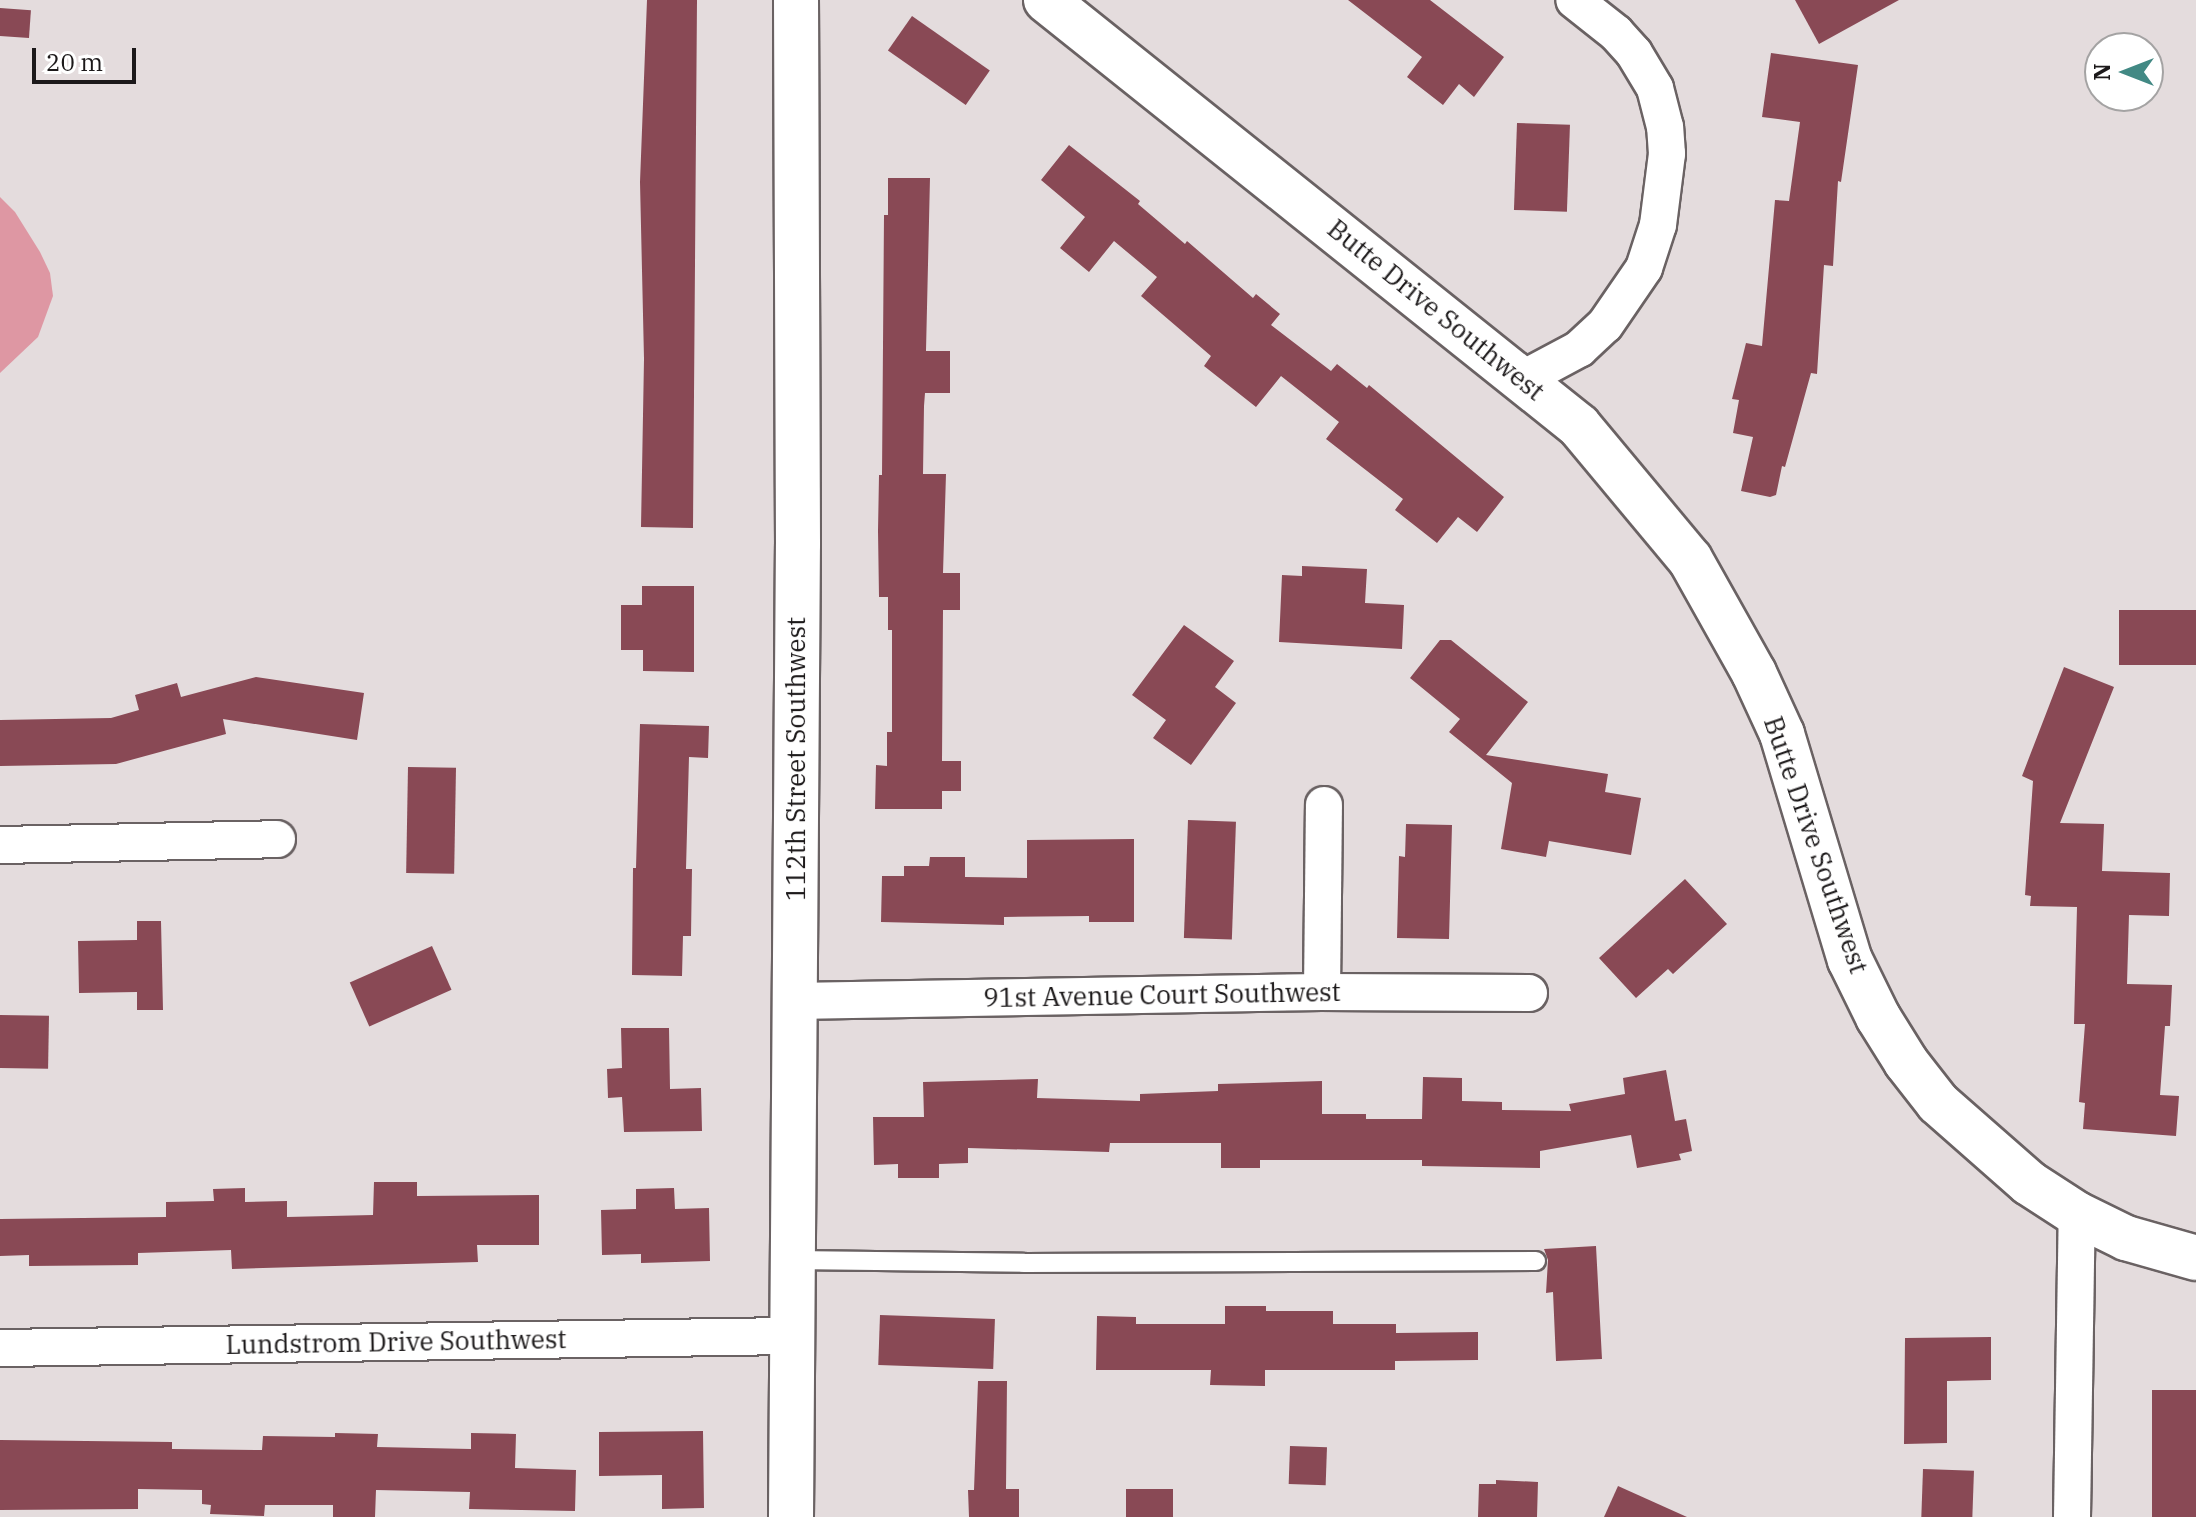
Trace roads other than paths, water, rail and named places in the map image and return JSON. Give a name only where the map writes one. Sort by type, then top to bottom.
[{"type":"street","points":[[796,20],[820,0]]},
{"type":"street","name":"Butte Drive Southwest","points":[[1046,0],[1579,426],[1690,559],[1720,608],[1782,734],[1850,960],[1878,1017],[1906,1062],[1938,1103],[2000,1160],[2077,1214],[2126,1238],[2196,1258]]},
{"type":"street","points":[[1523,379],[1579,349],[1605,325],[1627,298],[1644,268],[1658,225],[1667,154],[1665,127],[1655,88],[1634,53],[1616,33],[1574,0]]},
{"type":"street","name":"112th Street Southwest","points":[[791,1517],[796,20]]},
{"type":"street","points":[[1322,992],[1324,805]]},
{"type":"street","points":[[0,845],[277,839]]},
{"type":"street","name":"91st Avenue Court Southwest","points":[[794,1001],[1322,992],[1529,993]]},
{"type":"street","points":[[2072,1517],[2077,1214]]},
{"type":"street","name":"Lundstrom Drive Southwest","points":[[0,1348],[791,1336]]},
{"type":"lane","points":[[792,1260],[1024,1263],[1536,1261]]}]
